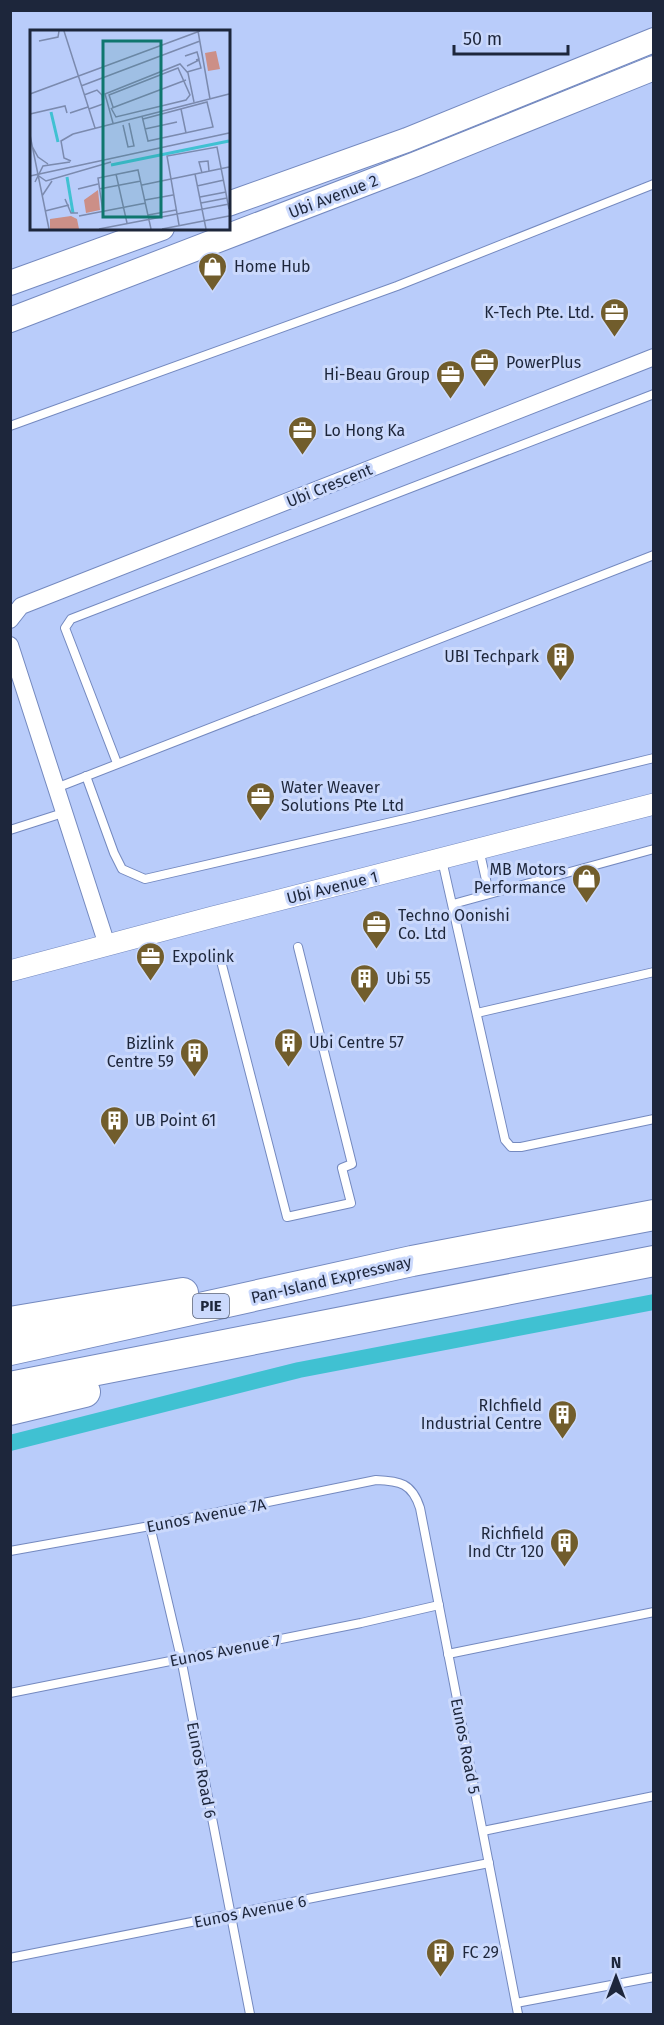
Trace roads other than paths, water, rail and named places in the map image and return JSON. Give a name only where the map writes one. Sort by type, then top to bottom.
[{"type":"highway","name":"Pan-Island Expressway","points":[[10,1350],[412,1261],[654,1215]]},
{"type":"highway","points":[[10,1322],[211,1288],[412,1261]]},
{"type":"highway","points":[[10,1387],[654,1261]]},
{"type":"highway","points":[[10,1410],[139,1379],[166,1358]]},
{"type":"main road","name":"Ubi Avenue 2","points":[[230,203],[407,140],[654,40]]},
{"type":"main road","name":"Ubi Avenue 2","points":[[10,320],[416,164],[654,68]]},
{"type":"main road","points":[[10,283],[156,230]]},
{"type":"street","name":"Ubi Crescent","points":[[10,620],[21,606],[654,357]]},
{"type":"street","points":[[10,645],[107,945]]},
{"type":"street","name":"Ubi Avenue 1","points":[[10,971],[654,804]]},
{"type":"lane","points":[[10,426],[397,286],[654,184]]},
{"type":"lane","points":[[117,763],[65,628],[71,619],[654,394]]},
{"type":"lane","points":[[56,788],[654,555]]},
{"type":"lane","points":[[86,776],[100,819],[122,869],[145,879],[654,758]]},
{"type":"lane","points":[[10,830],[63,813]]},
{"type":"lane","points":[[479,849],[489,893]]},
{"type":"lane","points":[[453,904],[654,849]]},
{"type":"lane","points":[[442,859],[505,1140],[511,1147],[521,1147],[654,1119]]},
{"type":"lane","points":[[222,965],[287,1217],[351,1203],[342,1168],[352,1164],[298,947]]},
{"type":"lane","points":[[477,1013],[654,972]]},
{"type":"lane","name":"Eunos Avenue 7A","points":[[10,1551],[150,1526],[376,1480],[393,1480],[402,1483]]},
{"type":"lane","name":"Eunos Road 5","points":[[402,1483],[417,1497],[420,1508],[518,2014]]},
{"type":"lane","name":"Eunos Road 6","points":[[150,1526],[181,1658],[250,2014]]},
{"type":"lane","name":"Eunos Avenue 7","points":[[10,1693],[361,1623],[439,1605]]},
{"type":"lane","points":[[448,1654],[654,1612]]},
{"type":"lane","points":[[483,1831],[654,1796]]},
{"type":"lane","name":"Eunos Avenue 6","points":[[10,1958],[489,1863]]},
{"type":"lane","points":[[516,2003],[654,1977]]},
{"type":"waterway","points":[[10,1443],[299,1370],[654,1302]]},
{"type":"place","name":"Home Hub","points":[[213,292]]},
{"type":"place","name":"K-Tech Pte. Ltd.","points":[[615,338]]},
{"type":"place","name":"PowerPlus","points":[[485,388]]},
{"type":"place","name":"Hi-Beau Group","points":[[451,400]]},
{"type":"place","name":"Lo Hong Ka","points":[[303,456]]},
{"type":"place","name":"UBI Techpark","points":[[560,682]]},
{"type":"place","name":"Water Weaver Solutions Pte Ltd","points":[[260,822]]},
{"type":"place","name":"MB Motors Performance","points":[[587,904]]},
{"type":"place","name":"Techno Oonishi Co. Ltd","points":[[377,950]]},
{"type":"place","name":"Expolink","points":[[151,982]]},
{"type":"place","name":"Ubi 55","points":[[365,1004]]},
{"type":"place","name":"Ubi Centre 57","points":[[288,1068]]},
{"type":"place","name":"Bizlink Centre 59","points":[[195,1078]]},
{"type":"place","name":"UB Point 61","points":[[114,1146]]},
{"type":"place","name":"RIchfield Industrial Centre","points":[[563,1440]]},
{"type":"place","name":"Richfield Ind Ctr 120","points":[[565,1568]]},
{"type":"place","name":"FC 29","points":[[441,1978]]}]
